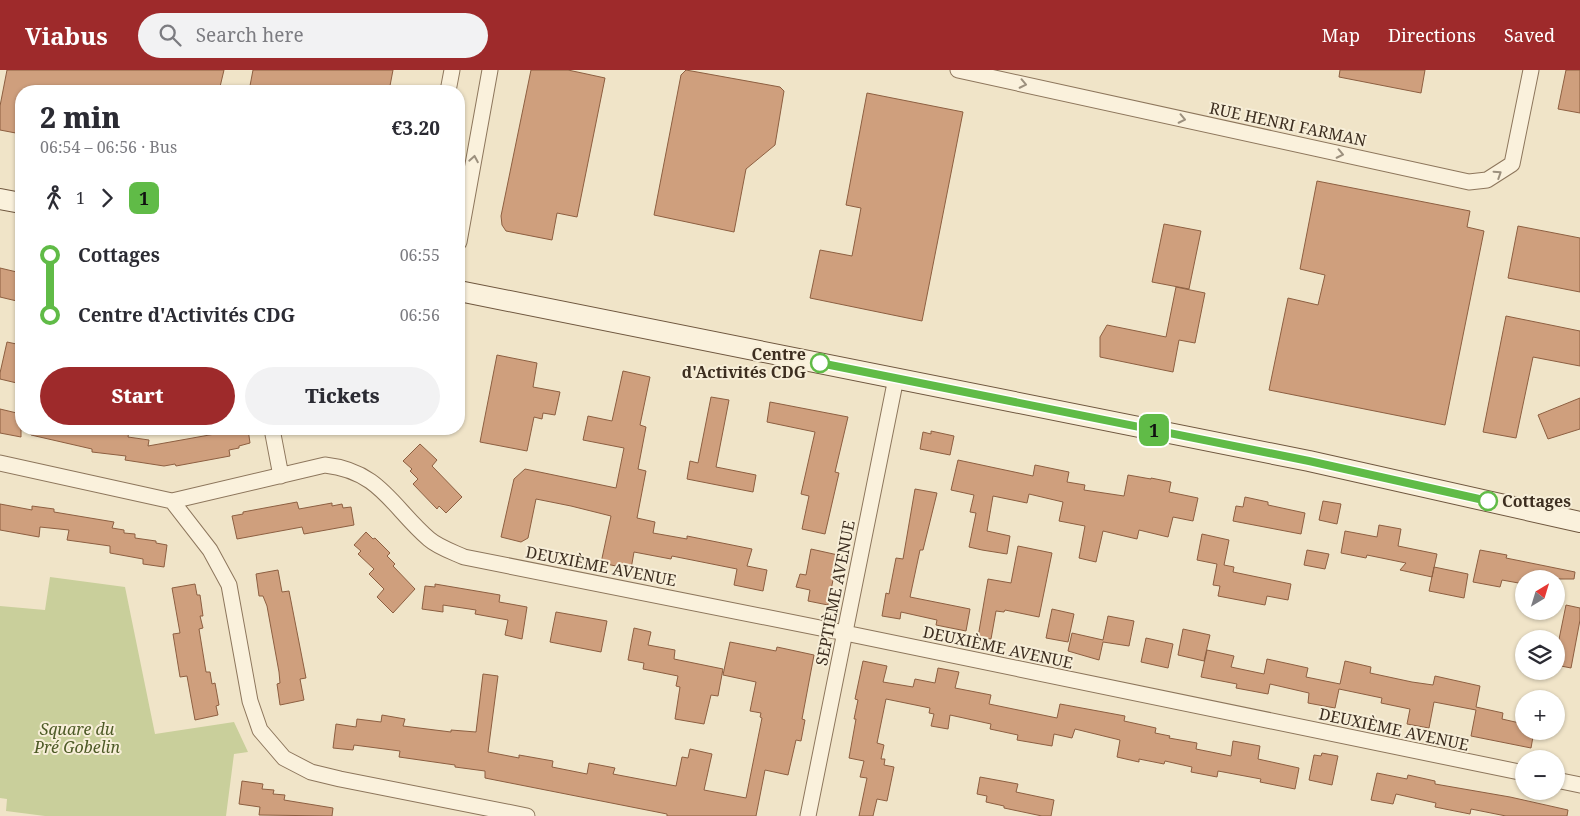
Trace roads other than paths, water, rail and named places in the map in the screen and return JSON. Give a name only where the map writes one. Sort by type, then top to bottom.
[{"type":"main road","points":[[0,199],[15,202]]},
{"type":"main road","points":[[465,292],[1309,461],[1580,522]]},
{"type":"street","points":[[449,85],[452,70]]},
{"type":"street","points":[[465,209],[490,70]]},
{"type":"street","name":"RUE HENRI FARMAN","points":[[958,70],[1469,182],[1487,180],[1512,164],[1531,70]]},
{"type":"street","name":"SEPTIÈME AVENUE","points":[[808,816],[896,378]]},
{"type":"street","points":[[273,435],[281,476]]},
{"type":"street","points":[[0,463],[172,501],[210,550],[229,585],[250,701],[260,730],[284,758],[311,772],[527,816]]},
{"type":"street","name":"DEUXIÈME AVENUE","points":[[172,501],[325,465],[342,467],[360,474],[378,486],[431,541],[464,557],[845,633],[1515,771]]},
{"type":"street","points":[[1565,782],[1580,785]]},
{"type":"place","name":"Centre d'Activités CDG","points":[[820,363]]},
{"type":"place","name":"Cottages","points":[[1488,501]]},
{"type":"park label","name":"Square du Pré Gobelin","points":[[77,738]]}]
